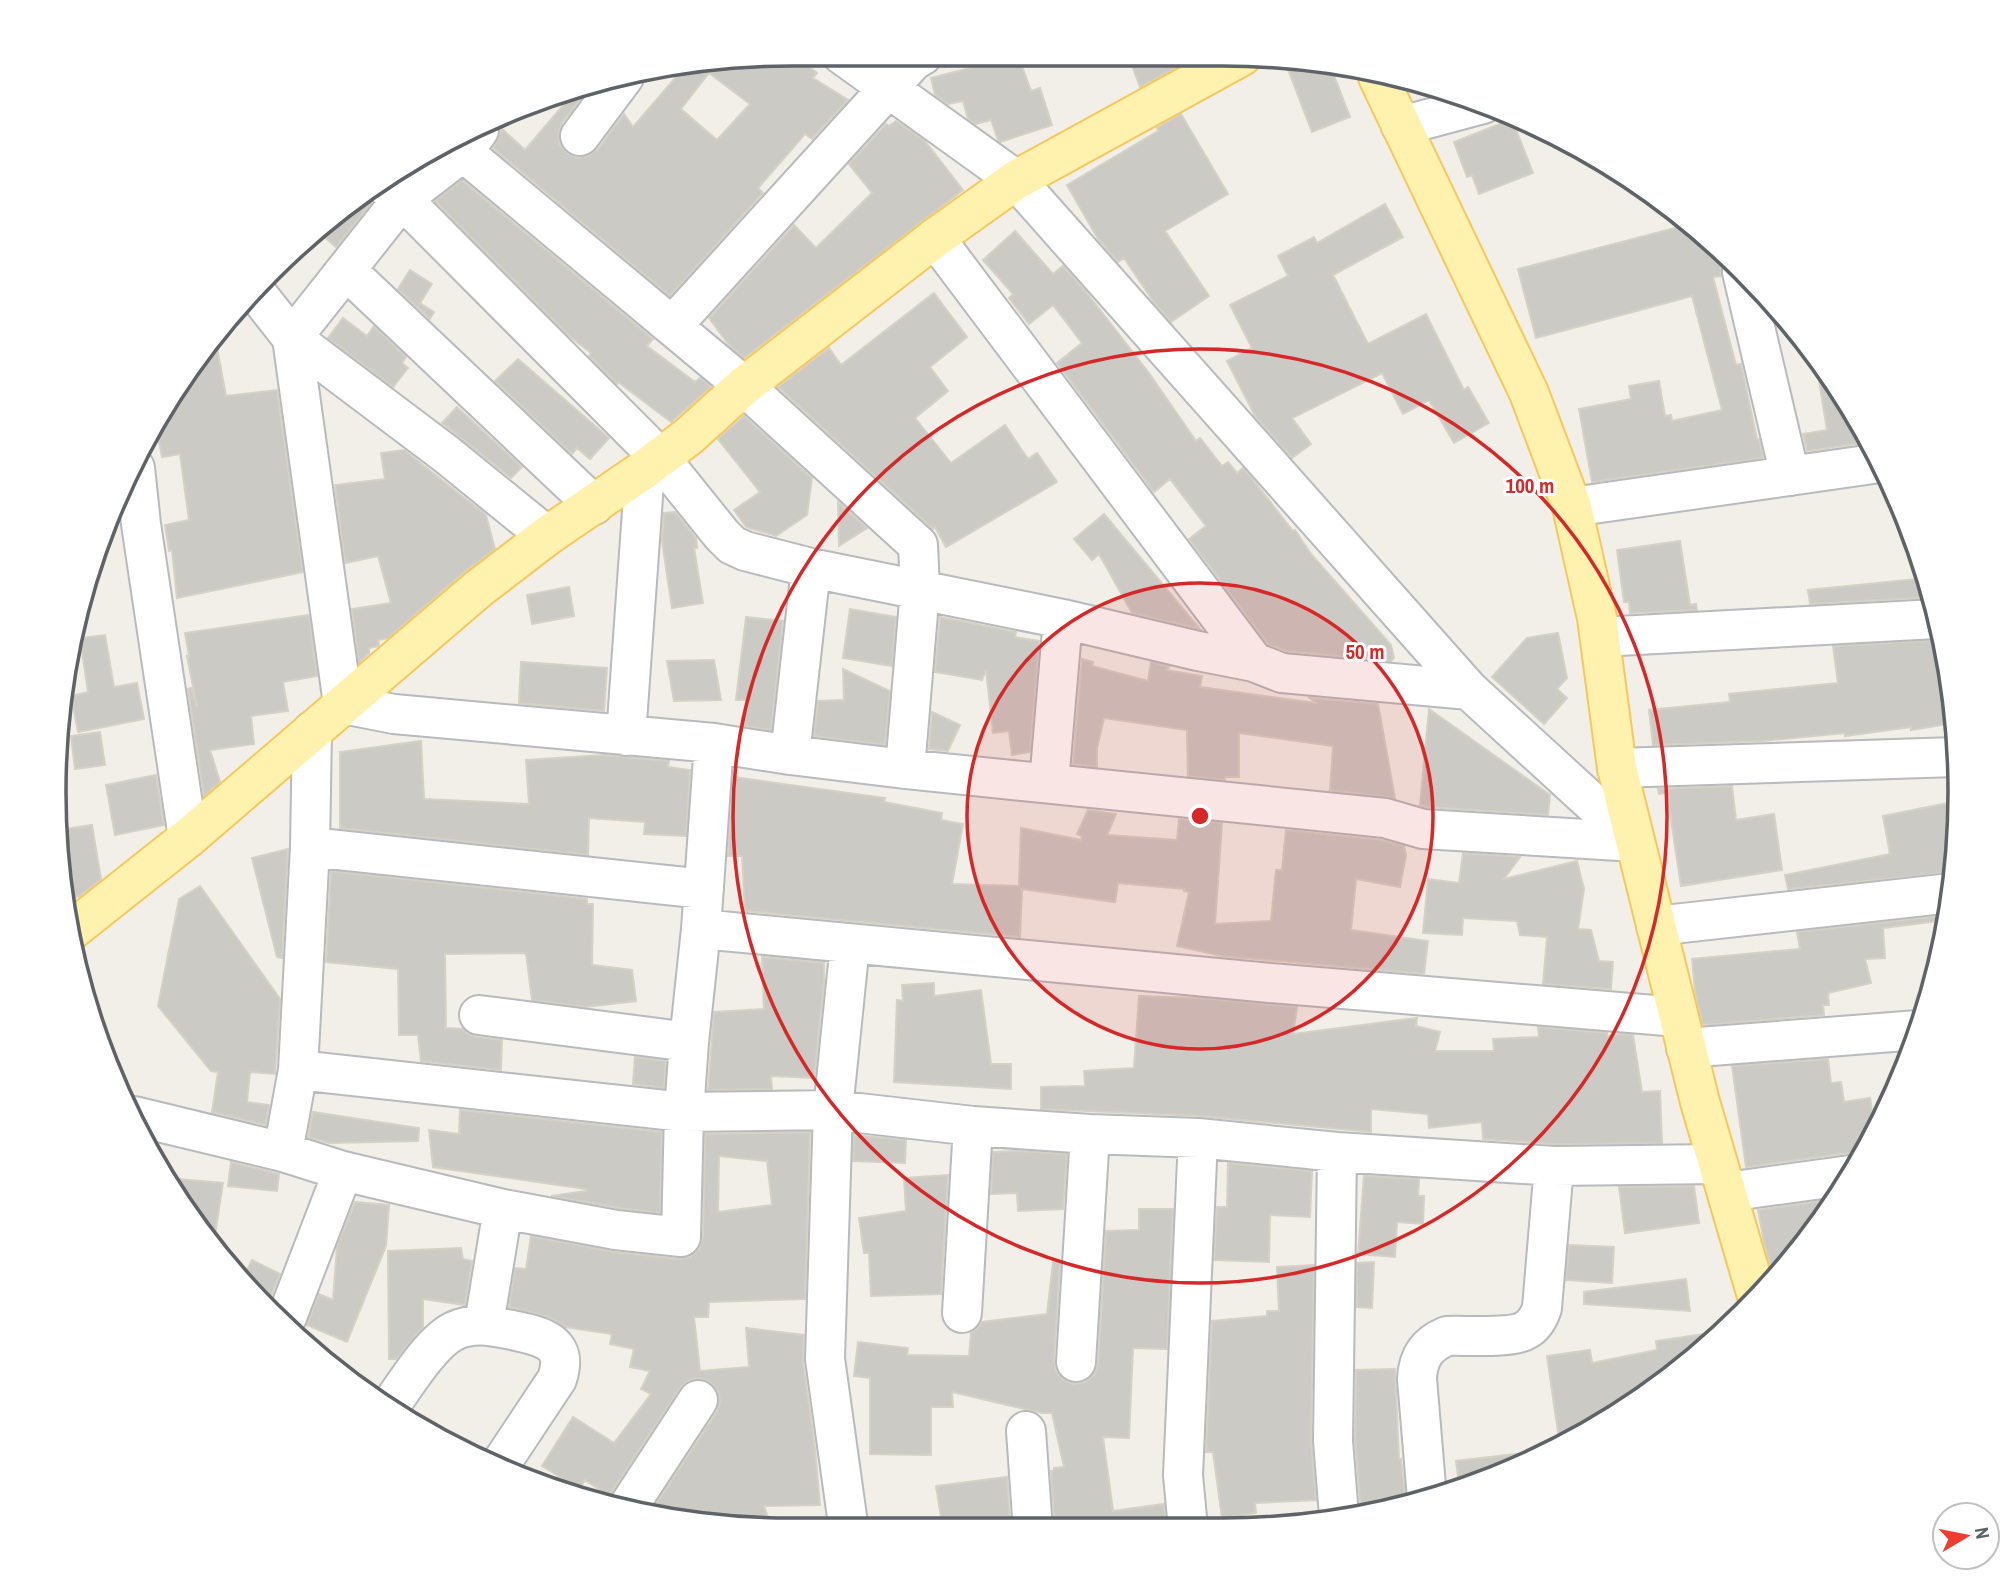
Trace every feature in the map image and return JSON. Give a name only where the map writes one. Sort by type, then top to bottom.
[{"type":"main road","points":[[79,925],[188,838],[478,589],[689,436],[744,386],[935,239],[1016,180],[1224,66]]},
{"type":"main road","points":[[1381,84],[1529,393],[1572,507],[1600,637],[1616,768],[1682,1032],[1754,1286]]},
{"type":"street","points":[[857,66],[1016,180],[1469,690],[1635,842]]},
{"type":"street","points":[[672,326],[909,66]]},
{"type":"street","points":[[580,136],[615,89]]},
{"type":"street","points":[[1401,125],[1465,109]]},
{"type":"street","points":[[905,769],[920,590],[918,545],[744,386],[672,326],[471,141],[392,192],[346,270],[292,338],[343,704],[394,714],[715,743],[905,769],[1385,818],[1423,829],[1635,842]]},
{"type":"street","points":[[392,192],[732,545],[745,551],[811,568],[1063,619],[1254,662],[1282,673],[1469,690]]},
{"type":"street","points":[[935,239],[1254,662]]},
{"type":"street","points":[[346,270],[593,505]]},
{"type":"street","points":[[1746,290],[1790,476]]},
{"type":"street","points":[[261,299],[292,338],[446,454],[548,536]]},
{"type":"street","points":[[626,736],[652,464]]},
{"type":"street","points":[[1572,507],[1871,465]]},
{"type":"street","points":[[137,481],[188,838]]},
{"type":"street","points":[[790,755],[811,568]]},
{"type":"street","points":[[1049,783],[1063,619]]},
{"type":"street","points":[[1600,637],[1927,619]]},
{"type":"street","points":[[283,1152],[298,1070],[310,847],[312,731]]},
{"type":"street","points":[[143,1118],[283,1152],[343,1171],[503,1209],[616,1230],[681,1237],[684,1112],[715,743]]},
{"type":"street","points":[[1616,768],[1947,757]]},
{"type":"street","points":[[310,847],[704,889]]},
{"type":"street","points":[[1656,926],[1941,894]]},
{"type":"street","points":[[701,929],[1682,1032],[1908,1030]]},
{"type":"street","points":[[847,1518],[825,1359],[833,1110],[850,944]]},
{"type":"street","points":[[480,1015],[689,1042]]},
{"type":"street","points":[[298,1070],[684,1112],[833,1110],[973,1126],[1198,1138],[1337,1152],[1722,1178],[1839,1175]]},
{"type":"street","points":[[962,1313],[973,1126]]},
{"type":"street","points":[[1076,1362],[1090,1134]]},
{"type":"street","points":[[1187,1518],[1183,1475],[1198,1138]]},
{"type":"street","points":[[1337,1152],[1333,1441],[1338,1509]]},
{"type":"street","points":[[1426,1489],[1417,1379],[1421,1356],[1437,1340],[1447,1336],[1518,1334],[1526,1331],[1539,1317],[1554,1166]]},
{"type":"street","points":[[288,1314],[343,1171]]},
{"type":"street","points":[[484,1324],[503,1209]]},
{"type":"street","points":[[395,1400],[442,1340],[453,1332],[484,1324],[542,1337],[554,1347],[560,1363],[557,1379],[504,1458]]},
{"type":"street","points":[[632,1501],[698,1400]]},
{"type":"street","points":[[1026,1431],[1032,1518]]},
{"type":"building","points":[[808,66],[817,73],[813,78],[848,100],[812,139],[805,134],[758,188],[763,193],[670,296],[493,148],[502,129],[525,150],[565,103],[581,98],[562,123],[558,134],[560,145],[568,154],[577,158],[588,156],[598,149],[624,114],[633,127],[677,76],[698,73]],"holes":[[[709,73],[750,104],[717,140],[681,109]]]},
{"type":"building","points":[[978,66],[1022,66],[1031,91],[1040,88],[1052,125],[1000,142],[991,120],[976,124],[968,119],[963,101],[948,104],[935,95],[931,78]]},
{"type":"building","points":[[1132,66],[1179,66],[1140,87]]},
{"type":"building","points":[[1288,70],[1334,76],[1350,117],[1312,132]]},
{"type":"building","points":[[1181,114],[1228,194],[1165,231],[1209,296],[1171,322],[1155,304],[1124,258],[1118,262],[1098,239],[1067,185],[1158,131],[1157,128]]},
{"type":"building","points":[[896,121],[924,140],[963,190],[744,358],[729,345],[709,318],[794,225],[816,248],[872,193],[849,164],[886,124],[889,126]]},
{"type":"building","points":[[1502,123],[1516,129],[1533,173],[1479,194],[1472,175],[1467,177],[1454,142]]},
{"type":"building","points":[[462,180],[653,339],[647,346],[695,382],[700,378],[711,387],[671,422],[618,382],[617,384],[589,356],[591,353],[568,335],[435,201]]},
{"type":"building","points":[[371,203],[371,203],[336,247],[325,238]]},
{"type":"building","points":[[1385,204],[1403,237],[1333,275],[1368,344],[1426,314],[1464,390],[1468,387],[1489,423],[1454,443],[1429,400],[1403,414],[1382,373],[1292,418],[1311,444],[1292,458],[1255,416],[1227,361],[1252,348],[1230,305],[1288,276],[1278,256],[1314,237],[1317,243]]},
{"type":"building","points":[[1677,227],[1721,266],[1721,276],[1713,277],[1736,365],[1741,364],[1763,458],[1592,482],[1579,409],[1631,399],[1629,386],[1659,381],[1665,416],[1671,415],[1672,421],[1722,410],[1692,296],[1536,338],[1518,269]]},
{"type":"building","points":[[1015,231],[1053,274],[1063,266],[1086,292],[1149,373],[1196,441],[1200,438],[1222,466],[1228,462],[1237,473],[1243,468],[1250,476],[1293,531],[1295,530],[1311,554],[1391,645],[1394,658],[1391,661],[1287,651],[1268,644],[1189,539],[1206,526],[1170,479],[1154,492],[1057,363],[1082,343],[1053,305],[1029,324],[1009,298],[1013,294],[983,260]]},
{"type":"building","points":[[410,270],[432,284],[420,303],[434,312],[430,319],[398,289]]},
{"type":"building","points":[[934,293],[967,337],[930,367],[948,391],[915,418],[951,463],[1005,425],[1028,459],[1037,453],[1057,482],[946,547],[935,527],[933,529],[778,387],[829,348],[841,365]]},
{"type":"building","points":[[343,318],[367,336],[374,326],[406,357],[402,363],[408,368],[393,387],[328,338]]},
{"type":"building","points":[[218,350],[226,396],[277,390],[303,572],[177,598],[172,550],[169,551],[165,525],[189,520],[180,454],[162,457],[159,439],[189,389]]},
{"type":"building","points":[[518,359],[609,438],[590,459],[577,448],[572,454],[495,381]]},
{"type":"building","points":[[1819,380],[1859,444],[1807,451],[1803,434],[1827,430]]},
{"type":"building","points":[[457,407],[522,467],[511,478],[442,423]]},
{"type":"building","points":[[744,416],[812,478],[807,515],[776,536],[746,527],[734,510],[760,492],[718,439]]},
{"type":"building","points":[[404,450],[486,515],[495,549],[464,572],[388,638],[378,640],[379,646],[369,648],[369,653],[359,662],[352,609],[391,603],[378,556],[345,563],[335,485],[385,479],[381,453]]},
{"type":"building","points":[[838,502],[867,528],[839,546]]},
{"type":"building","points":[[675,512],[696,538],[697,548],[694,548],[703,603],[672,608],[662,541],[664,513]]},
{"type":"building","points":[[1104,514],[1200,629],[1132,613],[1099,554],[1092,560],[1074,539]]},
{"type":"building","points":[[1680,541],[1690,605],[1696,604],[1697,610],[1630,613],[1629,602],[1624,602],[1617,550]]},
{"type":"building","points":[[1916,579],[1922,598],[1810,604],[1808,590]]},
{"type":"building","points":[[569,587],[574,616],[532,624],[527,595]]},
{"type":"building","points":[[850,609],[896,617],[892,666],[843,658]]},
{"type":"building","points":[[309,615],[317,676],[283,682],[288,711],[251,716],[254,744],[210,750],[220,782],[204,796],[188,689],[191,688],[197,707],[185,633]]},
{"type":"building","points":[[746,617],[783,621],[771,730],[744,726],[747,700],[736,700]]},
{"type":"building","points":[[940,617],[1016,632],[1015,637],[1039,641],[1030,752],[1012,755],[1009,731],[993,733],[986,670],[982,680],[935,672]]},
{"type":"building","points":[[1558,633],[1567,678],[1557,689],[1567,698],[1544,724],[1492,677],[1527,638]]},
{"type":"building","points":[[105,635],[114,687],[137,683],[144,719],[78,732],[73,695],[88,692],[81,646],[83,638]]},
{"type":"building","points":[[1932,640],[1945,725],[1845,736],[1845,733],[1763,741],[1653,745],[1649,710],[1730,702],[1729,694],[1838,683],[1833,646]]},
{"type":"building","points":[[1082,659],[1093,662],[1092,666],[1148,681],[1151,662],[1169,667],[1166,670],[1202,676],[1200,687],[1316,703],[1310,698],[1378,704],[1395,798],[1330,790],[1333,746],[1239,733],[1239,777],[1225,777],[1225,780],[1188,776],[1187,730],[1104,718],[1097,748],[1097,767],[1073,764]]},
{"type":"building","points":[[714,660],[721,700],[674,701],[667,661]]},
{"type":"building","points":[[521,662],[607,668],[604,711],[519,703]]},
{"type":"building","points":[[843,669],[890,691],[885,745],[814,736],[818,701],[844,700]]},
{"type":"building","points":[[1429,709],[1550,795],[1548,815],[1420,805]]},
{"type":"building","points":[[932,712],[960,725],[948,751],[929,749]]},
{"type":"building","points":[[100,732],[105,765],[75,769],[71,736]]},
{"type":"building","points":[[421,741],[424,799],[529,804],[526,760],[604,755],[669,761],[668,767],[690,770],[686,836],[644,834],[645,822],[589,818],[588,855],[340,828],[340,752]]},
{"type":"building","points":[[156,775],[164,825],[115,835],[106,785]]},
{"type":"building","points":[[734,777],[885,798],[884,802],[942,813],[941,820],[963,824],[952,884],[1019,886],[1021,828],[1081,840],[1082,836],[1077,834],[1088,810],[1116,814],[1107,835],[1177,840],[1179,819],[1222,823],[1215,924],[1271,921],[1276,870],[1282,870],[1286,830],[1381,840],[1404,846],[1406,855],[1400,887],[1356,879],[1351,930],[1428,941],[1424,974],[1222,956],[1177,946],[1189,892],[1184,891],[1185,889],[1118,883],[1115,902],[1022,889],[1020,937],[745,911],[742,856],[728,856]]},
{"type":"building","points":[[1732,786],[1736,820],[1774,814],[1782,870],[1681,886],[1667,793],[1659,794],[1658,789]]},
{"type":"building","points":[[1948,803],[1943,873],[1788,889],[1785,875],[1890,854],[1883,816]]},
{"type":"building","points":[[92,825],[101,879],[80,896],[74,897],[68,840],[68,829]]},
{"type":"building","points":[[288,849],[282,958],[277,957],[252,858]]},
{"type":"building","points":[[1463,853],[1520,857],[1504,879],[1577,861],[1584,889],[1578,929],[1591,930],[1599,961],[1613,962],[1611,989],[1543,984],[1547,937],[1520,935],[1517,921],[1463,918],[1462,935],[1423,933],[1428,879],[1459,883]]},
{"type":"building","points":[[331,871],[587,899],[587,904],[593,904],[592,965],[632,970],[636,1001],[585,1007],[532,1000],[526,953],[445,954],[446,1028],[463,1029],[476,1037],[502,1040],[501,1070],[421,1061],[418,1035],[399,1035],[398,969],[326,962]]},
{"type":"building","points":[[200,886],[280,999],[275,1074],[250,1072],[247,1102],[269,1105],[266,1125],[212,1112],[218,1072],[211,1071],[158,1006],[179,899]]},
{"type":"building","points":[[1938,916],[1937,921],[1883,928],[1885,958],[1865,959],[1871,983],[1828,993],[1829,1005],[1823,1005],[1824,1015],[1703,1025],[1695,991],[1692,959],[1800,949],[1797,932]]},
{"type":"building","points":[[762,957],[824,963],[814,1078],[771,1076],[772,1089],[708,1090],[714,1012],[764,1009]]},
{"type":"building","points":[[934,983],[934,996],[981,990],[991,1064],[1011,1064],[1011,1089],[894,1082],[897,1000],[903,1001],[902,985]]},
{"type":"building","points":[[1139,996],[1199,998],[1297,1007],[1293,1034],[1417,1018],[1416,1026],[1440,1032],[1435,1051],[1494,1051],[1493,1039],[1539,1037],[1538,1027],[1607,1033],[1607,1036],[1633,1035],[1642,1092],[1660,1091],[1662,1143],[1555,1144],[1483,1139],[1482,1122],[1429,1128],[1428,1114],[1371,1109],[1371,1132],[1200,1116],[1041,1109],[1041,1087],[1085,1086],[1084,1071],[1134,1068]]},
{"type":"building","points":[[635,1057],[666,1061],[664,1088],[633,1084]]},
{"type":"building","points":[[1828,1059],[1831,1083],[1841,1082],[1844,1102],[1870,1098],[1873,1116],[1852,1154],[1746,1167],[1732,1066]]},
{"type":"building","points":[[460,1110],[662,1132],[660,1213],[551,1196],[586,1189],[433,1167],[429,1130],[459,1134]]},
{"type":"building","points":[[313,1112],[419,1128],[418,1141],[329,1143],[308,1137]]},
{"type":"building","points":[[810,1132],[805,1299],[709,1302],[708,1317],[694,1317],[700,1371],[749,1367],[746,1328],[804,1335],[803,1362],[820,1505],[764,1506],[768,1517],[655,1506],[717,1411],[720,1401],[718,1391],[710,1382],[700,1378],[689,1380],[680,1388],[610,1495],[585,1480],[581,1487],[570,1483],[542,1466],[573,1417],[614,1443],[651,1394],[641,1389],[650,1371],[630,1367],[634,1349],[610,1344],[612,1334],[565,1327],[549,1317],[509,1307],[515,1268],[526,1269],[531,1236],[614,1252],[679,1259],[690,1257],[699,1249],[703,1238],[705,1134]],"holes":[[[719,1156],[767,1161],[772,1205],[718,1212]]]},
{"type":"building","points":[[854,1135],[906,1140],[905,1163],[853,1161]]},
{"type":"building","points":[[993,1152],[1067,1154],[1063,1209],[1018,1211],[1017,1193],[991,1194]]},
{"type":"building","points":[[231,1162],[279,1174],[277,1191],[228,1186]]},
{"type":"building","points":[[1228,1163],[1312,1171],[1310,1217],[1270,1215],[1269,1262],[1214,1260],[1217,1207],[1227,1207]]},
{"type":"building","points":[[948,1175],[941,1294],[871,1296],[869,1253],[864,1253],[859,1218],[906,1211],[904,1178]]},
{"type":"building","points":[[1364,1176],[1419,1179],[1418,1196],[1424,1196],[1423,1224],[1397,1222],[1395,1257],[1358,1254]]},
{"type":"building","points":[[178,1179],[223,1183],[215,1232]]},
{"type":"building","points":[[1694,1186],[1699,1223],[1625,1233],[1619,1187]]},
{"type":"building","points":[[1822,1201],[1771,1267],[1758,1210]]},
{"type":"building","points":[[355,1202],[389,1205],[386,1246],[347,1342],[307,1325],[319,1294],[333,1300],[337,1247]]},
{"type":"building","points":[[1139,1209],[1173,1209],[1167,1349],[1133,1348],[1129,1438],[1103,1437],[1113,1511],[1164,1504],[1165,1518],[1054,1518],[1051,1471],[1064,1467],[1052,1413],[952,1392],[953,1407],[931,1407],[931,1455],[870,1454],[870,1378],[854,1376],[858,1342],[908,1348],[907,1355],[969,1356],[971,1333],[982,1322],[1047,1314],[1053,1262],[1060,1263],[1054,1361],[1056,1371],[1063,1380],[1074,1384],[1085,1382],[1094,1375],[1098,1363],[1106,1231],[1139,1230]]},
{"type":"building","points":[[1569,1245],[1614,1247],[1612,1283],[1566,1280]]},
{"type":"building","points":[[461,1248],[463,1259],[472,1261],[465,1305],[423,1299],[423,1327],[396,1359],[389,1359],[388,1251]]},
{"type":"building","points":[[252,1260],[280,1274],[271,1297],[247,1271]]},
{"type":"building","points":[[1374,1262],[1372,1308],[1357,1307],[1357,1263]]},
{"type":"building","points":[[1314,1265],[1311,1441],[1316,1500],[1255,1503],[1256,1513],[1222,1518],[1213,1452],[1206,1452],[1212,1321],[1267,1316],[1267,1311],[1279,1311],[1277,1267]]},
{"type":"building","points":[[1686,1279],[1690,1311],[1584,1304],[1584,1292]]},
{"type":"building","points":[[1706,1334],[1626,1396],[1559,1436],[1547,1356],[1590,1350],[1592,1363],[1657,1350],[1656,1341]]},
{"type":"building","points":[[1395,1369],[1399,1460],[1401,1459],[1405,1495],[1361,1506],[1355,1440],[1356,1370]]},
{"type":"building","points":[[1523,1453],[1458,1479],[1456,1461]]},
{"type":"building","points":[[1007,1477],[1010,1518],[941,1518],[936,1486]]}]
